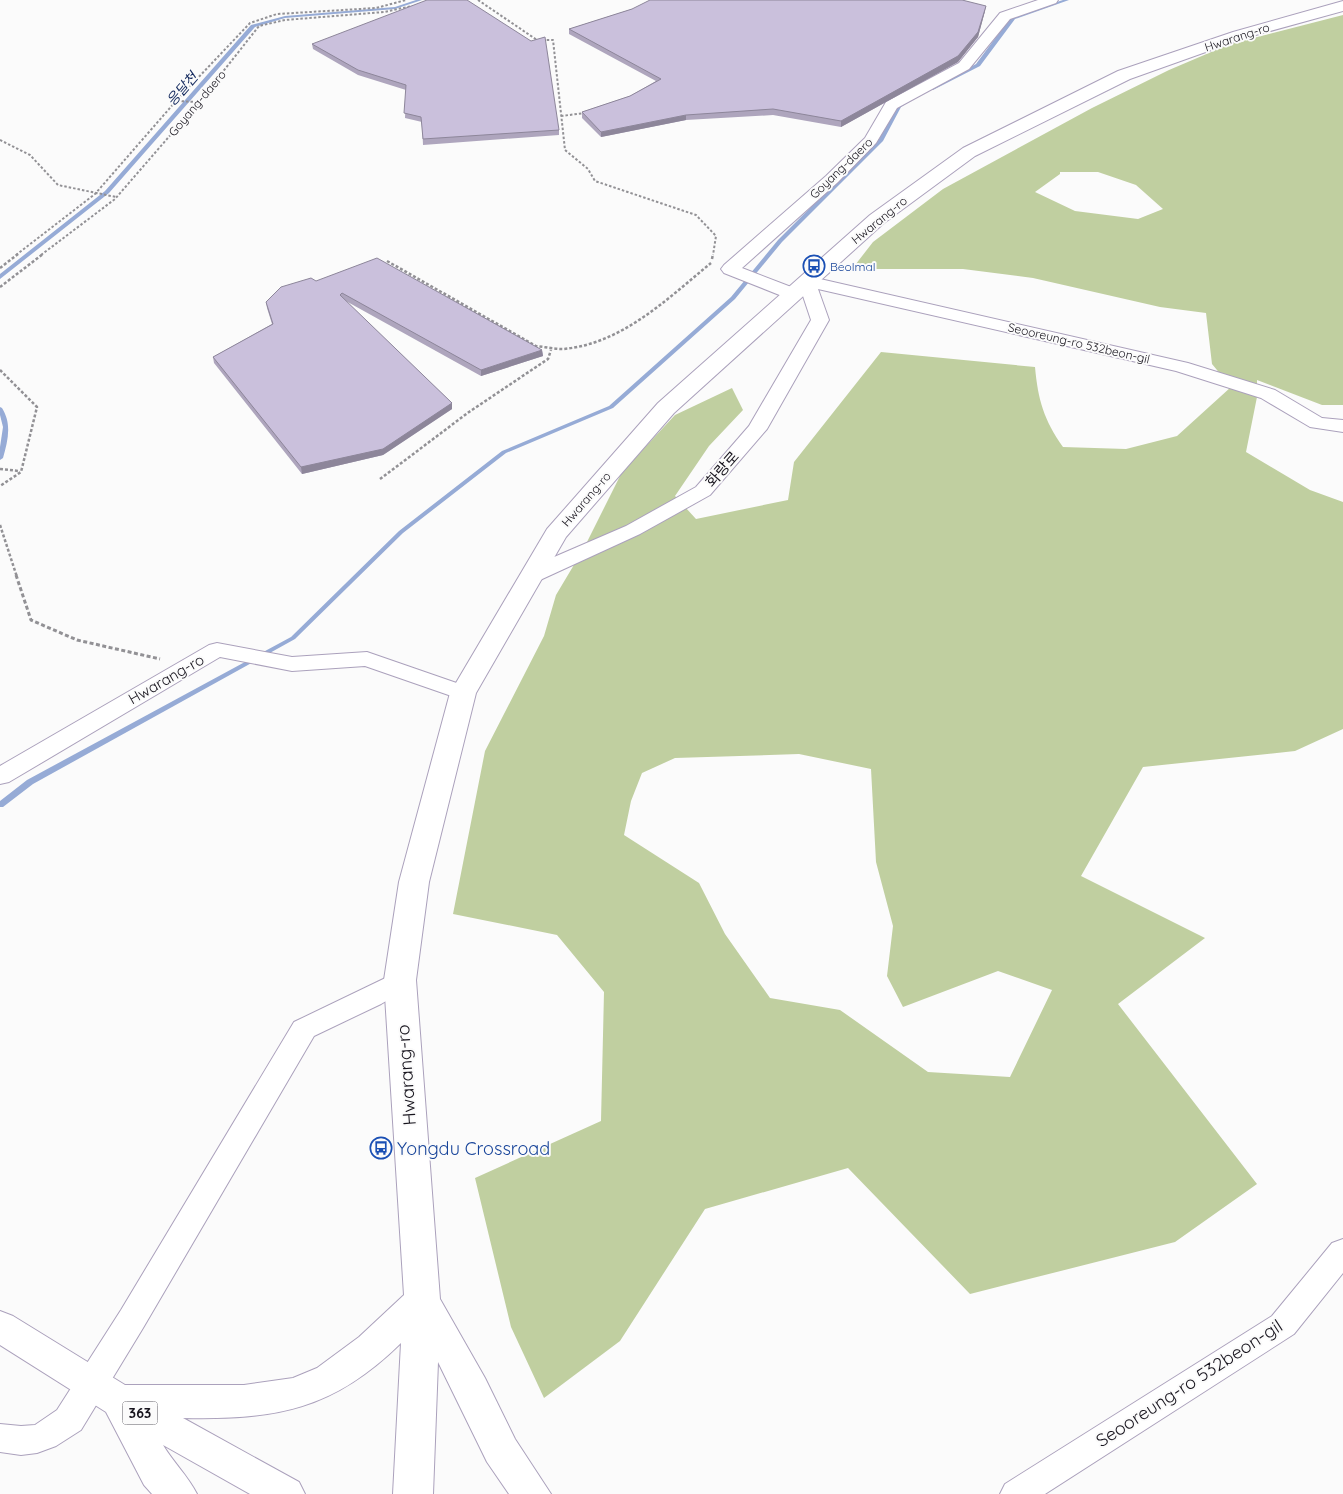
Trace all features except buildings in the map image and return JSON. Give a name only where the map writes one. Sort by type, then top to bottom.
[{"type":"main road","name":"Hwarang-ro","points":[[413,1494],[422,1300],[400,980],[414,882],[463,693],[556,534],[666,408],[877,219],[969,152],[1124,75],[1239,35],[1343,6]]},
{"type":"main road","points":[[105,1393],[275,1398],[316,1386],[345,1368],[422,1300],[472,1389],[502,1450],[531,1494]]},
{"type":"main road","name":"363","points":[[0,1326],[105,1393],[285,1494]]},
{"type":"main road","points":[[105,1393],[158,1473],[177,1494]]},
{"type":"street","name":"Goyang-daero","points":[[800,288],[730,269],[832,179],[871,140],[891,105],[964,66],[1005,16],[1051,0]]},
{"type":"street","name":"Seooreung-ro 532beon-gil","points":[[800,288],[1181,367],[1268,394],[1317,423],[1343,426]]},
{"type":"street","name":"화랑로","points":[[532,575],[633,530],[703,491],[757,429],[820,320],[800,288]]},
{"type":"street","name":"Hwarang-ro","points":[[0,777],[217,650],[292,664],[367,659],[463,693]]},
{"type":"street","points":[[0,1438],[34,1441],[56,1430],[105,1393],[304,1029],[372,997],[400,980]]},
{"type":"street","name":"Seooreung-ro 532beon-gil","points":[[1016,1494],[1283,1324],[1343,1251]]},
{"type":"path","name":"Goyang-daero","points":[[0,268],[95,194],[176,101],[250,23],[278,14],[376,8],[406,0]]},
{"type":"path","points":[[387,261],[536,346],[551,350],[576,348],[614,335],[652,310],[711,262],[716,236],[696,215],[595,181],[588,169],[565,150],[553,40],[537,40],[478,0]]},
{"type":"path","name":"Goyang-daero","points":[[0,287],[116,197],[199,102],[259,26],[285,20],[384,12],[412,6]]},
{"type":"path","points":[[176,101],[199,102]]},
{"type":"path","points":[[561,116],[593,111]]},
{"type":"path","points":[[0,140],[30,155],[58,185],[116,197]]},
{"type":"path","points":[[380,480],[469,412],[548,359],[551,350]]},
{"type":"path","points":[[0,370],[37,407],[20,472],[0,486]]},
{"type":"path","points":[[0,469],[20,472]]},
{"type":"path","points":[[0,525],[31,620],[77,640],[190,665]]},
{"type":"green space","points":[[1343,15],[1343,405],[1322,405],[1257,380],[1257,397],[1246,452],[1310,490],[1343,502],[1343,729],[1295,751],[1143,767],[1081,876],[1205,938],[1118,1004],[1257,1184],[1175,1242],[970,1294],[848,1168],[705,1209],[620,1341],[544,1398],[511,1327],[475,1178],[601,1121],[604,992],[557,935],[453,914],[485,751],[544,636],[556,595],[584,548],[622,472],[675,415],[732,388],[743,410],[709,446],[675,496],[696,519],[788,500],[794,462],[881,352],[1035,367],[1043,409],[1051,428],[1063,447],[1126,449],[1177,436],[1231,387],[1212,364],[1206,313],[1160,307],[1033,278],[963,269],[852,269],[873,242],[943,189],[1092,108],[1169,70],[1230,44]],"holes":[[[1060,172],[1098,172],[1136,185],[1163,209],[1138,219],[1075,211],[1035,192],[1060,174]],[[799,754],[871,769],[876,862],[893,926],[887,976],[903,1007],[998,971],[1052,990],[1010,1077],[928,1072],[840,1010],[770,998],[725,934],[699,883],[624,835],[631,801],[642,773],[675,758]]]},
{"type":"waterway","name":"응달천","points":[[0,277],[107,192],[253,26],[285,17],[395,8],[420,0]]},
{"type":"waterway","points":[[931,89],[978,65],[1013,18],[1067,0]]},
{"type":"waterway","points":[[0,805],[30,782],[293,638],[401,532],[504,452],[611,407],[733,298],[780,241],[881,140],[899,106],[905,103]]},
{"type":"waterway","name":"응달천","points":[[0,409],[6,427],[0,458]]},
{"type":"place","name":"Beolmal","points":[[814,266]]},
{"type":"place","name":"Yongdu Crossroad","points":[[381,1148]]}]
